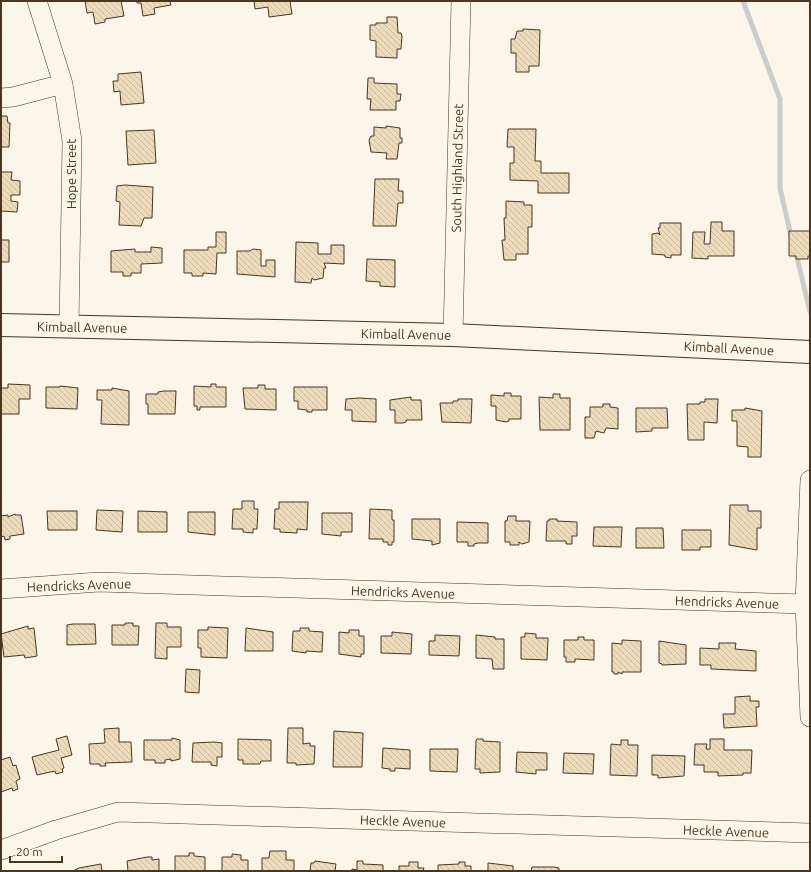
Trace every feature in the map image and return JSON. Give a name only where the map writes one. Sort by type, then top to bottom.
[{"type":"main road","name":"Kimball Avenue","points":[[1,325],[453,335],[810,352]]},
{"type":"street","name":"Hope Street","points":[[37,1],[63,84],[72,141],[68,327]]},
{"type":"street","name":"South Highland Street","points":[[453,335],[461,1]]},
{"type":"street","points":[[1,98],[13,97],[63,84]]},
{"type":"street","points":[[810,480],[805,604],[810,717]]},
{"type":"street","name":"Hendricks Avenue","points":[[1,588],[99,582],[805,604]]},
{"type":"street","name":"Heckle Avenue","points":[[1,850],[56,830],[118,812],[810,833]]},
{"type":"building","points":[[85,1],[121,1],[124,16],[105,19],[105,22],[95,24],[93,12],[87,13]]},
{"type":"building","points":[[137,1],[170,1],[171,5],[154,8],[155,14],[143,16],[141,3],[137,3]]},
{"type":"building","points":[[254,1],[290,1],[292,14],[269,17],[268,7],[255,9]]},
{"type":"building","points":[[387,17],[397,17],[398,33],[401,33],[402,36],[401,49],[397,49],[397,58],[376,57],[376,41],[370,40],[370,25],[376,25],[376,23],[387,23]]},
{"type":"building","points":[[523,29],[540,30],[539,66],[529,66],[529,72],[516,72],[516,53],[511,53],[511,39],[515,39],[517,31],[523,31]]},
{"type":"building","points":[[141,72],[144,103],[121,105],[120,91],[114,92],[113,81],[118,81],[118,74]]},
{"type":"building","points":[[368,78],[374,78],[374,83],[397,84],[397,94],[401,94],[400,101],[396,101],[396,110],[370,110],[371,99],[367,99]]},
{"type":"building","points":[[1,116],[7,116],[8,123],[10,123],[9,147],[1,147]]},
{"type":"building","points":[[386,126],[400,128],[400,138],[402,138],[402,143],[399,143],[397,159],[386,159],[387,153],[371,152],[369,140],[371,136],[374,136],[374,127],[386,128]]},
{"type":"building","points":[[508,129],[536,129],[535,161],[541,161],[541,173],[569,173],[569,193],[538,193],[538,181],[510,180],[510,163],[514,163],[514,147],[507,147]]},
{"type":"building","points":[[154,130],[156,163],[128,165],[126,131]]},
{"type":"building","points":[[1,172],[12,172],[11,180],[20,181],[20,195],[11,195],[11,201],[18,202],[17,212],[1,211]]},
{"type":"building","points":[[375,179],[399,179],[398,191],[403,191],[403,203],[398,203],[396,226],[373,226]]},
{"type":"building","points":[[125,185],[153,187],[152,218],[144,218],[141,226],[119,225],[120,202],[116,201],[117,186]]},
{"type":"building","points":[[506,201],[524,202],[524,205],[532,205],[532,227],[528,227],[528,254],[516,254],[516,260],[504,260],[502,240],[505,240],[504,218],[506,218]]},
{"type":"building","points":[[711,222],[722,222],[722,231],[734,231],[734,256],[708,256],[708,259],[692,258],[693,232],[705,232],[704,244],[710,244]]},
{"type":"building","points":[[660,223],[681,223],[681,255],[671,255],[671,258],[665,257],[665,255],[652,254],[652,234],[658,233],[660,235],[658,228],[660,228]]},
{"type":"building","points":[[789,231],[810,231],[810,256],[808,256],[808,259],[796,259],[796,256],[789,256]]},
{"type":"building","points":[[216,232],[226,232],[226,253],[217,253],[216,274],[203,273],[203,276],[192,276],[192,273],[184,273],[184,250],[208,250],[208,247],[216,247]]},
{"type":"building","points":[[1,240],[9,240],[9,262],[1,262]]},
{"type":"building","points":[[296,242],[318,243],[318,254],[331,254],[331,245],[344,245],[344,264],[324,263],[326,268],[324,268],[323,278],[314,280],[312,278],[311,283],[295,282]]},
{"type":"building","points":[[151,247],[162,248],[162,263],[141,264],[141,273],[131,273],[131,276],[123,276],[123,272],[111,272],[111,251],[135,249],[135,252],[151,252]]},
{"type":"building","points":[[253,249],[261,250],[261,266],[266,266],[266,260],[275,260],[275,277],[237,274],[237,251],[250,251]]},
{"type":"building","points":[[367,259],[395,260],[395,287],[380,286],[380,282],[366,281]]},
{"type":"building","points":[[8,384],[30,385],[30,399],[19,399],[19,414],[1,414],[1,388],[8,388]]},
{"type":"building","points":[[211,384],[216,384],[216,387],[226,387],[226,407],[200,407],[200,410],[197,410],[197,406],[194,406],[194,386],[211,387]]},
{"type":"building","points":[[258,385],[265,385],[265,389],[276,389],[276,410],[245,409],[243,388],[258,388]]},
{"type":"building","points":[[60,386],[78,388],[77,409],[46,408],[46,387]]},
{"type":"building","points":[[294,387],[327,387],[327,410],[312,410],[312,412],[307,412],[307,410],[298,409],[298,401],[294,401]]},
{"type":"building","points":[[112,388],[129,391],[129,425],[101,424],[102,400],[97,400],[97,390],[112,390]]},
{"type":"building","points":[[176,391],[175,414],[148,414],[146,394],[158,394],[158,392]]},
{"type":"building","points":[[504,393],[511,393],[511,396],[521,396],[521,419],[509,419],[509,421],[506,422],[496,420],[496,406],[491,406],[491,395],[504,396]]},
{"type":"building","points":[[553,394],[560,394],[560,398],[570,398],[570,430],[540,430],[539,397],[553,398]]},
{"type":"building","points":[[411,397],[411,400],[421,400],[422,420],[406,420],[406,422],[403,423],[395,423],[395,410],[390,410],[390,400]]},
{"type":"building","points":[[346,399],[376,399],[376,422],[352,421],[352,410],[345,410]]},
{"type":"building","points":[[458,399],[472,399],[471,423],[442,422],[440,403],[453,403],[453,401],[458,401]]},
{"type":"building","points":[[705,399],[718,399],[717,423],[704,422],[704,440],[688,440],[687,404],[700,404],[700,402],[705,402]]},
{"type":"building","points":[[603,404],[610,404],[610,407],[618,408],[618,429],[606,428],[604,433],[596,431],[594,438],[585,438],[585,417],[590,417],[590,407],[603,407]]},
{"type":"building","points":[[636,408],[667,408],[668,428],[652,428],[652,431],[636,432]]},
{"type":"building","points":[[745,408],[762,411],[761,457],[748,457],[748,447],[737,446],[737,421],[732,421],[732,410],[745,410]]},
{"type":"building","points":[[242,501],[254,501],[254,509],[258,509],[257,529],[253,529],[253,533],[243,532],[243,529],[232,529],[233,509],[242,509]]},
{"type":"building","points":[[279,502],[308,502],[307,530],[297,529],[297,533],[280,532],[280,529],[274,529],[275,509],[279,509]]},
{"type":"building","points":[[730,505],[748,505],[748,511],[761,511],[761,528],[757,528],[757,550],[729,545]]},
{"type":"building","points":[[370,509],[392,510],[392,520],[394,520],[394,542],[392,542],[392,545],[388,545],[388,542],[383,542],[383,539],[369,539]]},
{"type":"building","points":[[97,510],[123,511],[122,532],[96,530]]},
{"type":"building","points":[[47,511],[77,511],[77,530],[48,530]]},
{"type":"building","points":[[138,511],[167,512],[167,532],[138,532]]},
{"type":"building","points":[[188,512],[215,512],[215,535],[188,532]]},
{"type":"building","points":[[322,513],[352,513],[352,532],[341,532],[341,536],[322,534]]},
{"type":"building","points":[[15,514],[21,515],[24,534],[10,536],[10,539],[5,540],[4,536],[1,537],[1,516],[8,515],[8,517]]},
{"type":"building","points":[[508,516],[516,516],[516,521],[530,521],[529,542],[522,544],[519,542],[519,545],[510,545],[510,542],[505,542],[505,521],[507,521]]},
{"type":"building","points":[[412,519],[440,519],[440,543],[432,545],[432,541],[412,539]]},
{"type":"building","points":[[549,519],[577,522],[577,536],[572,536],[572,544],[566,544],[566,541],[546,541],[547,521],[549,521]]},
{"type":"building","points":[[457,522],[488,523],[488,543],[478,543],[474,544],[474,546],[468,546],[468,542],[457,542]]},
{"type":"building","points":[[594,527],[622,527],[621,547],[593,546]]},
{"type":"building","points":[[636,528],[663,528],[664,548],[636,548]]},
{"type":"building","points":[[682,530],[711,530],[711,547],[700,547],[700,550],[682,550]]},
{"type":"building","points":[[125,623],[133,623],[133,626],[139,626],[138,645],[112,645],[112,625],[125,625]]},
{"type":"building","points":[[156,623],[167,623],[167,627],[181,627],[181,647],[167,647],[167,659],[155,658]]},
{"type":"building","points":[[95,624],[96,644],[67,645],[67,625]]},
{"type":"building","points":[[28,626],[28,629],[34,628],[37,656],[25,658],[24,655],[4,657],[1,634]]},
{"type":"building","points":[[208,627],[228,628],[227,658],[201,657],[201,648],[198,648],[198,630],[208,630]]},
{"type":"building","points":[[246,628],[273,632],[273,651],[245,651]]},
{"type":"building","points":[[300,628],[309,628],[309,631],[323,632],[322,652],[306,651],[306,653],[292,651],[293,631],[300,631]]},
{"type":"building","points":[[349,630],[359,630],[359,636],[364,636],[364,654],[361,654],[361,657],[339,654],[339,632],[349,633]]},
{"type":"building","points":[[392,632],[412,634],[411,654],[381,653],[381,636],[392,636]]},
{"type":"building","points":[[525,633],[536,634],[536,638],[548,638],[547,660],[521,659],[521,637],[525,637]]},
{"type":"building","points":[[435,635],[460,636],[459,656],[429,655],[429,641],[435,641]]},
{"type":"building","points":[[476,635],[495,637],[495,639],[504,639],[504,669],[493,669],[492,659],[476,658]]},
{"type":"building","points":[[578,637],[584,637],[584,640],[594,640],[594,660],[575,659],[575,662],[566,662],[566,657],[564,657],[564,640],[578,640]]},
{"type":"building","points":[[622,640],[641,641],[641,672],[622,672],[622,674],[618,672],[618,674],[614,674],[614,672],[612,672],[612,643],[622,644]]},
{"type":"building","points":[[659,641],[686,645],[686,664],[662,665],[659,663]]},
{"type":"building","points":[[719,643],[736,643],[735,649],[756,651],[756,671],[711,669],[711,665],[700,665],[700,648],[719,649]]},
{"type":"building","points":[[186,669],[200,670],[199,693],[185,692]]},
{"type":"building","points":[[750,696],[750,701],[759,701],[759,707],[756,707],[757,726],[724,728],[723,714],[735,714],[735,697]]},
{"type":"building","points":[[119,728],[119,742],[131,742],[132,762],[105,763],[106,766],[100,766],[100,764],[90,764],[89,744],[105,743],[104,729]]},
{"type":"building","points":[[288,728],[303,728],[303,744],[310,743],[310,746],[315,746],[314,764],[296,765],[296,763],[287,763]]},
{"type":"building","points":[[334,731],[363,733],[362,767],[333,767]]},
{"type":"building","points":[[67,736],[72,755],[61,758],[64,768],[62,769],[63,772],[56,774],[55,771],[37,775],[32,757],[59,750],[56,739]]},
{"type":"building","points":[[172,738],[180,740],[180,759],[171,761],[171,759],[165,760],[165,763],[155,763],[155,760],[144,760],[144,740],[172,740]]},
{"type":"building","points":[[238,739],[271,740],[271,761],[261,761],[260,764],[243,764],[243,760],[238,760]]},
{"type":"building","points":[[477,739],[483,739],[483,741],[500,742],[500,772],[480,773],[480,769],[475,769]]},
{"type":"building","points":[[710,739],[724,739],[724,750],[752,750],[751,773],[743,773],[743,775],[718,776],[718,772],[704,772],[704,765],[694,765],[695,744],[707,744],[706,749],[710,749]]},
{"type":"building","points":[[621,740],[628,740],[628,745],[638,745],[637,776],[610,775],[611,744],[621,745]]},
{"type":"building","points":[[193,743],[222,743],[222,757],[217,757],[217,766],[211,765],[211,762],[192,762]]},
{"type":"building","points":[[383,748],[410,750],[410,769],[395,768],[395,771],[390,771],[390,769],[382,768]]},
{"type":"building","points":[[430,749],[458,749],[457,772],[430,771]]},
{"type":"building","points":[[517,752],[547,753],[547,770],[536,770],[536,774],[516,772]]},
{"type":"building","points":[[564,753],[594,754],[593,774],[563,773]]},
{"type":"building","points":[[652,755],[685,756],[684,776],[658,778],[658,775],[652,775]]},
{"type":"building","points":[[10,757],[13,766],[16,765],[20,779],[16,781],[18,789],[13,791],[12,788],[1,792],[1,760]]},
{"type":"building","points":[[270,851],[286,851],[286,860],[294,860],[294,871],[262,871],[262,858],[269,858]]},
{"type":"building","points":[[189,853],[194,853],[194,856],[205,857],[205,871],[175,871],[175,856],[189,856]]},
{"type":"building","points":[[232,854],[241,855],[241,860],[248,860],[248,871],[222,871],[222,857],[232,857]]},
{"type":"building","points":[[152,857],[152,860],[159,859],[159,871],[128,871],[127,861]]},
{"type":"building","points":[[315,861],[336,864],[335,871],[310,871],[311,863],[314,863]]},
{"type":"building","points":[[357,861],[363,861],[363,864],[383,865],[383,871],[352,871],[352,869],[357,870]]},
{"type":"building","points":[[409,862],[418,862],[418,868],[424,868],[423,871],[399,871],[399,866],[409,866]]},
{"type":"building","points":[[459,862],[465,862],[465,866],[471,866],[471,871],[438,871],[438,865],[459,864]]},
{"type":"building","points":[[488,863],[513,866],[513,871],[488,871]]},
{"type":"building","points":[[101,864],[102,871],[73,871],[79,868]]},
{"type":"building","points":[[532,867],[554,867],[559,868],[559,871],[531,871]]},
{"type":"waterway","points":[[743,1],[780,99],[780,188],[791,236]]},
{"type":"waterway","points":[[796,253],[810,312]]}]
